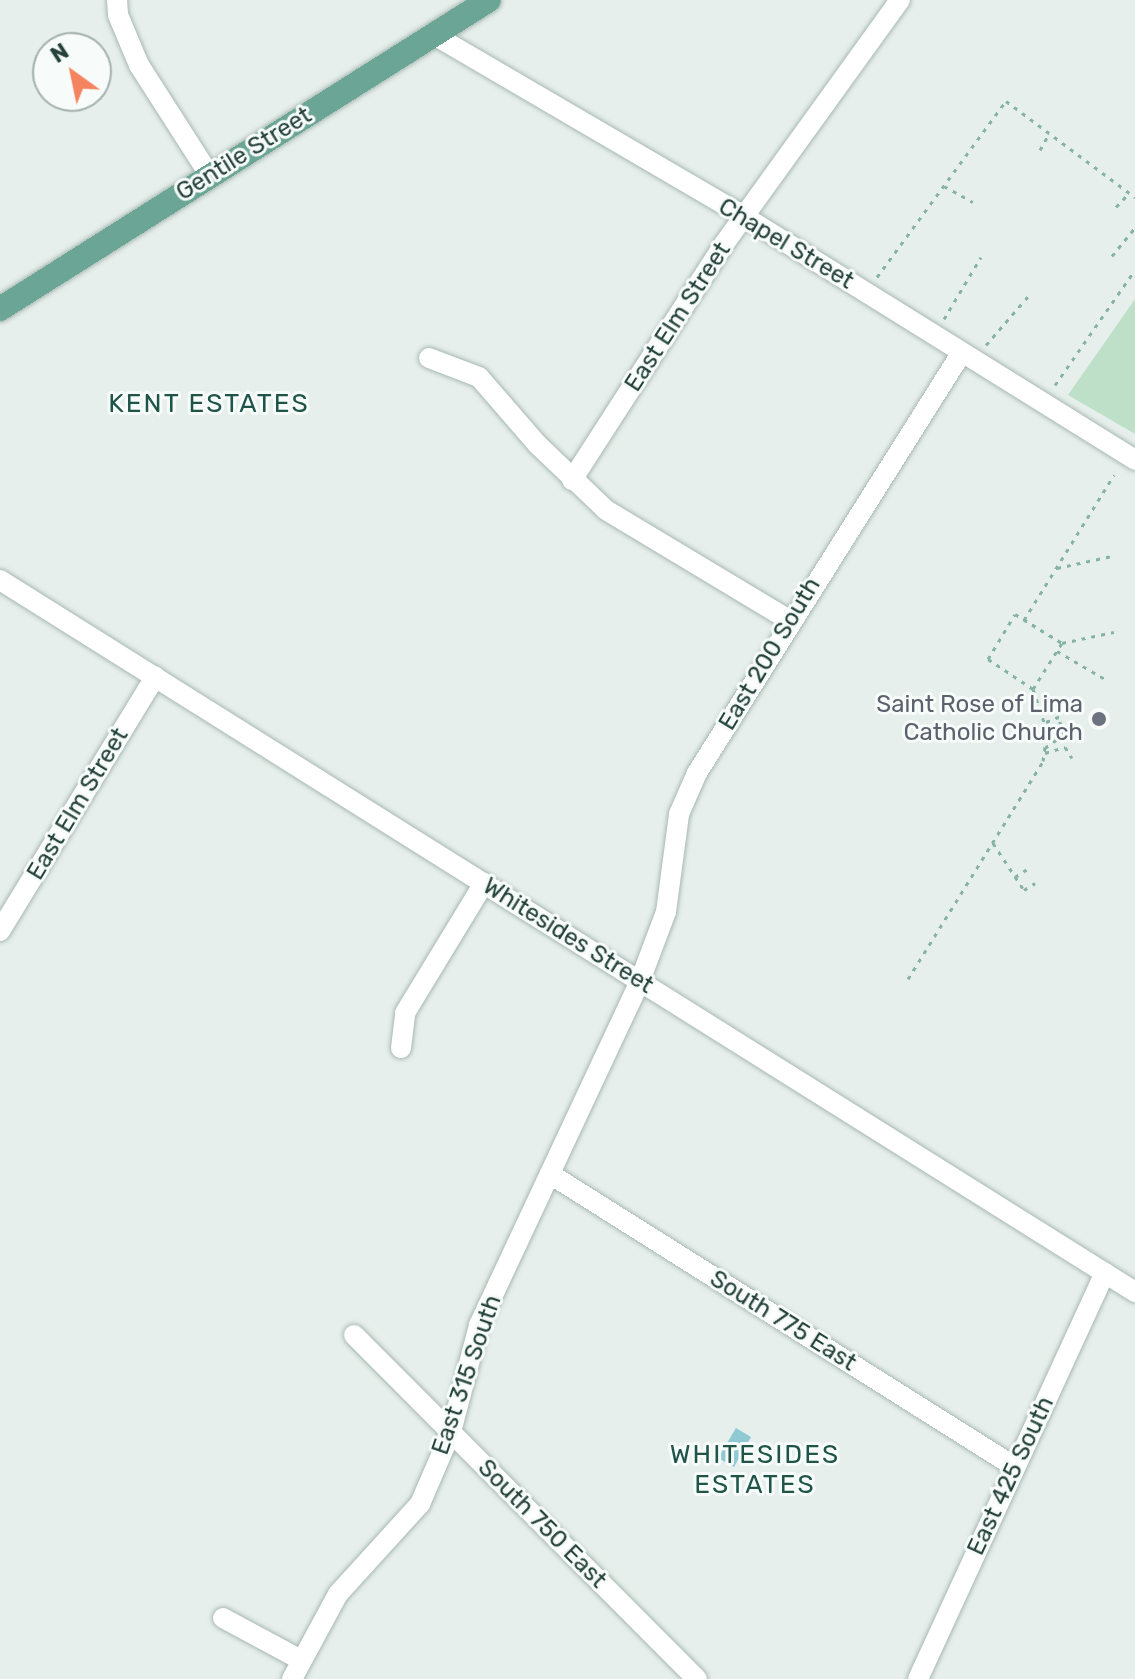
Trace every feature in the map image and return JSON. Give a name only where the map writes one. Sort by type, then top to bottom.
[{"type":"main road","name":"Gentile Street","points":[[0,309],[489,0]]},
{"type":"street","points":[[117,0],[118,15],[139,65],[210,176]]},
{"type":"street","name":"East Elm Street","points":[[572,480],[745,217],[900,0]]},
{"type":"street","name":"Chapel Street","points":[[434,35],[745,217],[1135,460]]},
{"type":"street","name":"East 200 South","points":[[640,981],[666,912],[679,814],[697,773],[789,620],[962,353]]},
{"type":"street","points":[[429,358],[479,377],[572,480],[606,510],[789,620]]},
{"type":"street","name":"Whitesides Street","points":[[0,580],[1135,1292]]},
{"type":"street","name":"East Elm Street","points":[[0,931],[155,677]]},
{"type":"street","points":[[401,1048],[405,1013],[484,883]]},
{"type":"street","name":"East 315 South","points":[[292,1679],[299,1659],[338,1594],[420,1504],[451,1432],[479,1325],[640,981]]},
{"type":"street","name":"South 775 East","points":[[550,1174],[1015,1467]]},
{"type":"street","name":"East 425 South","points":[[918,1679],[1105,1273]]},
{"type":"street","name":"South 750 East","points":[[354,1335],[697,1679]]},
{"type":"street","points":[[223,1618],[299,1659]]},
{"type":"path","points":[[877,277],[1006,101],[1135,197]]},
{"type":"path","points":[[1040,150],[1049,134]]},
{"type":"path","points":[[944,186],[973,202]]},
{"type":"path","points":[[1116,207],[1129,193]]},
{"type":"path","points":[[1112,256],[1135,228]]},
{"type":"path","points":[[944,319],[981,257]]},
{"type":"path","points":[[1054,387],[1135,270]]},
{"type":"path","points":[[986,345],[1031,293]]},
{"type":"path","points":[[1024,620],[1114,475]]},
{"type":"path","points":[[1057,568],[1112,556]]},
{"type":"path","points":[[1045,750],[1046,722],[1033,689],[988,659],[1015,614],[1062,643],[1114,632]]},
{"type":"path","points":[[1033,689],[1062,643]]},
{"type":"path","points":[[1057,651],[1105,679]]},
{"type":"path","points":[[908,979],[993,843],[1045,750],[1063,735],[1060,717],[1046,722]]},
{"type":"path","points":[[1045,750],[1065,747],[1072,758]]},
{"type":"path","points":[[993,843],[1024,890],[1035,883]]},
{"type":"path","points":[[1015,877],[1029,868]]},
{"type":"green space","points":[[1135,299],[1135,434],[1068,395]]},
{"type":"water","points":[[736,1428],[751,1437],[734,1467],[718,1458]]},
{"type":"place","name":"Saint Rose of Lima Catholic Church","points":[[1099,719]]},
{"type":"district","name":"KENT ESTATES","points":[[209,404]]},
{"type":"district","name":"WHITESIDES ESTATES","points":[[755,1470]]}]
